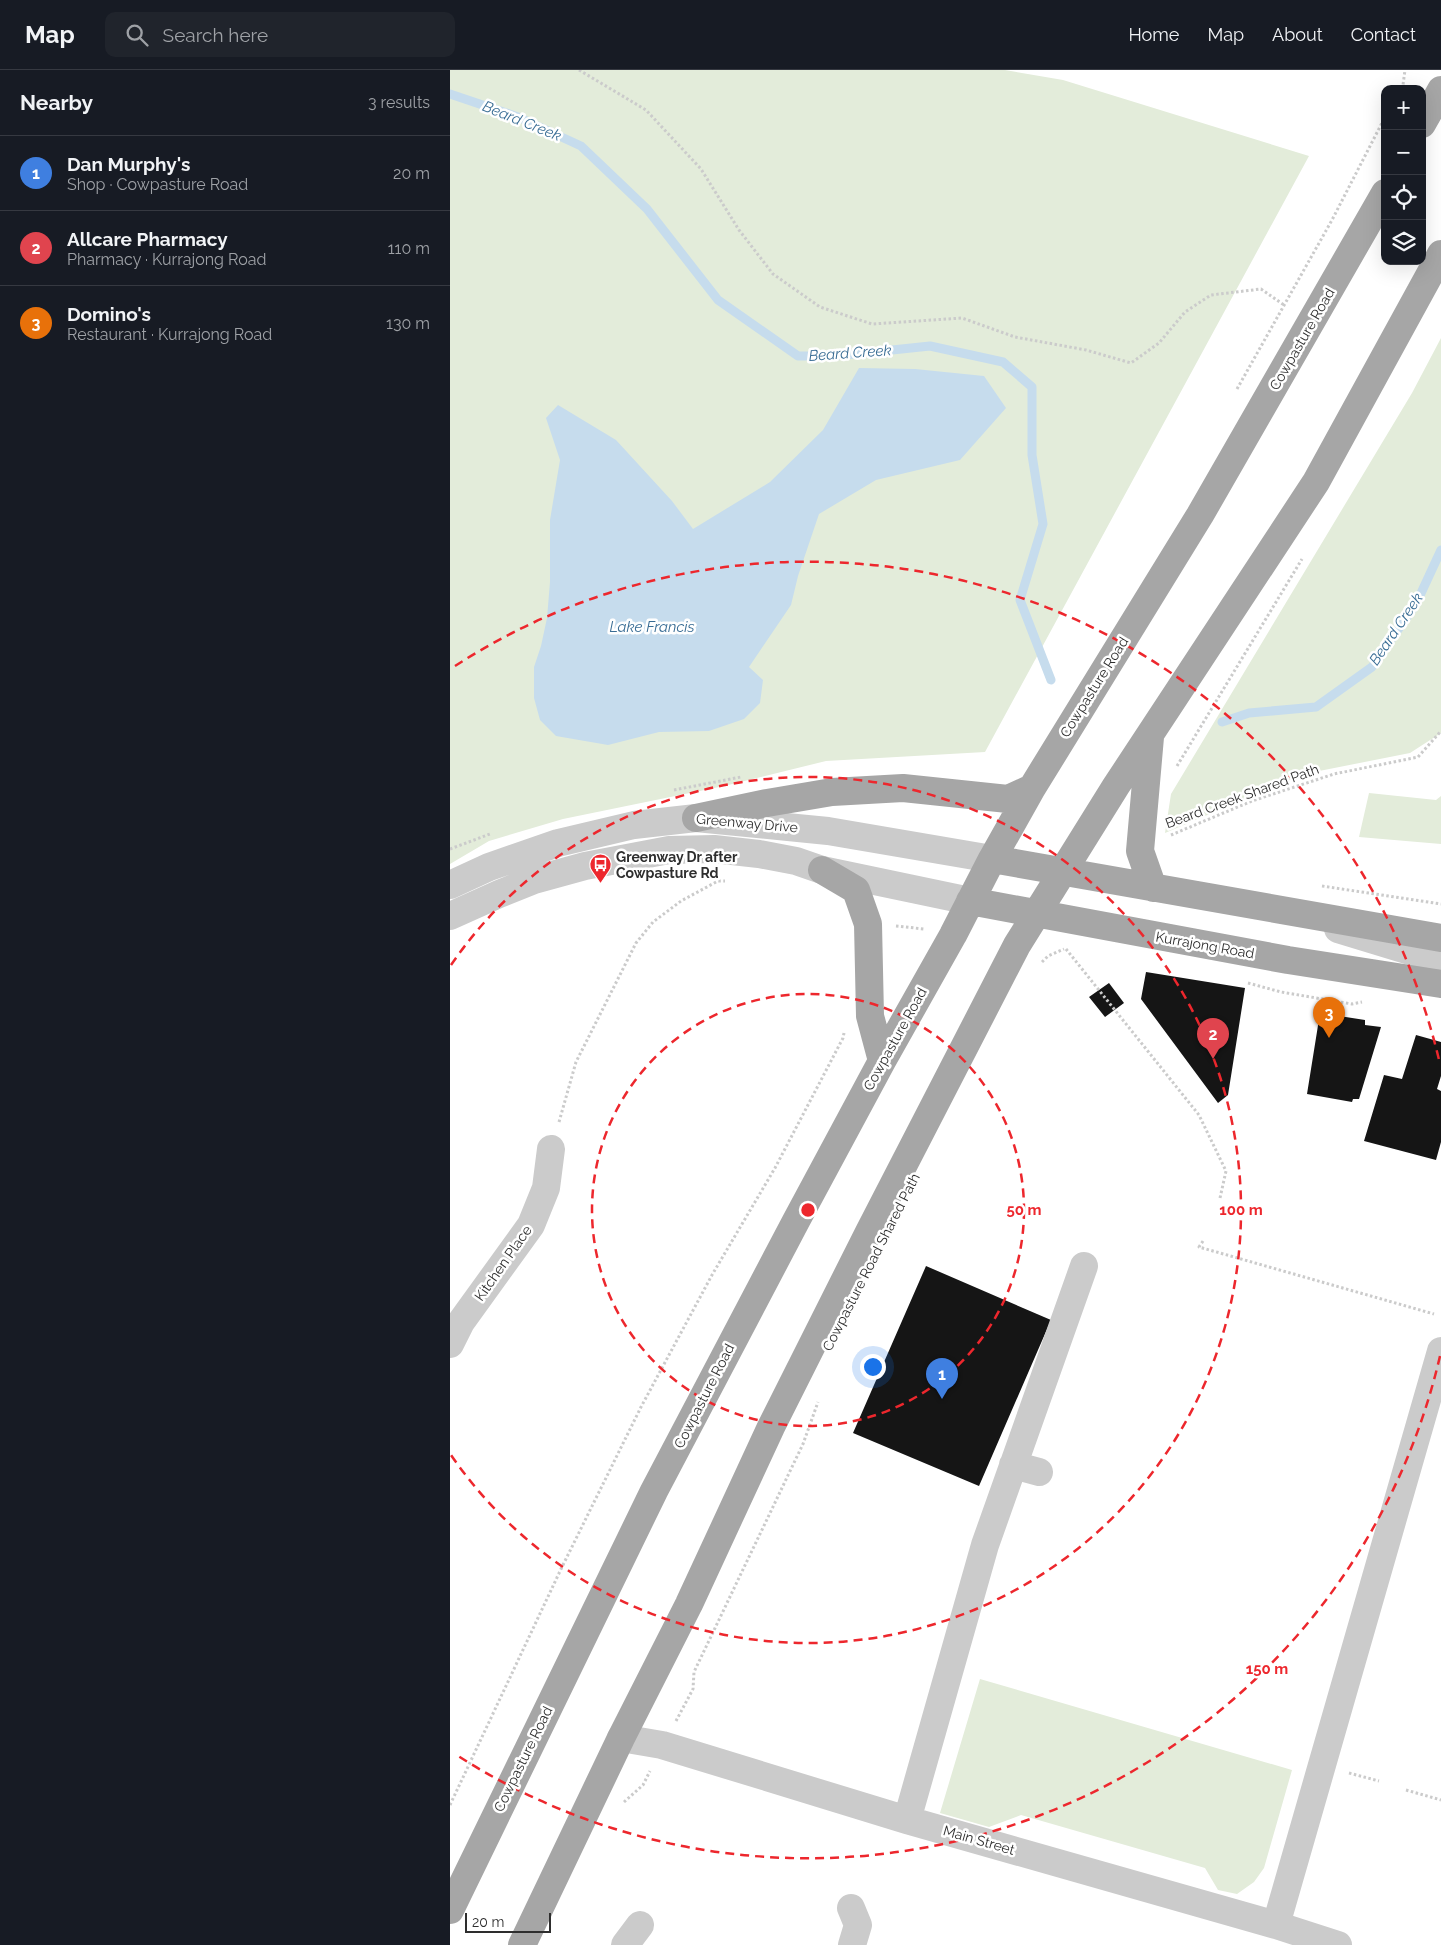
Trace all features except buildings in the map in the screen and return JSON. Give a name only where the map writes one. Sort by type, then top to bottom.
[{"type":"main road","points":[[1426,117],[1441,90]]},
{"type":"main road","name":"Cowpasture Road","points":[[450,1910],[654,1491],[882,1061],[953,935],[992,859],[1032,788],[1200,515],[1381,200]]},
{"type":"main road","points":[[522,1945],[621,1738],[688,1604],[771,1427],[1017,945],[1150,733],[1316,482],[1441,254]]},
{"type":"main road","points":[[1150,733],[1140,851],[1153,888]]},
{"type":"main road","points":[[696,818],[832,792],[903,788],[1008,799],[1032,788]]},
{"type":"main road","points":[[992,859],[1441,938]]},
{"type":"main road","points":[[822,870],[856,890],[868,924],[870,1016],[882,1061]]},
{"type":"main road","name":"Kurrajong Road","points":[[970,901],[1288,960],[1441,984]]},
{"type":"street","name":"Greenway Drive","points":[[450,885],[489,867],[558,843],[634,825],[696,818],[828,831],[992,859]]},
{"type":"street","points":[[450,916],[534,880],[585,866],[669,850],[714,849],[758,854],[796,861],[822,870],[970,901]]},
{"type":"street","points":[[1272,909],[1441,959]]},
{"type":"street","points":[[1401,930],[1441,932]]},
{"type":"street","name":"Kitchen Place","points":[[450,1344],[461,1322],[531,1225],[546,1188],[551,1149]]},
{"type":"street","points":[[907,1820],[985,1544],[1084,1266]]},
{"type":"street","points":[[1276,1925],[1441,1351]]},
{"type":"street","points":[[1013,1465],[1039,1472]]},
{"type":"street","name":"Main Street","points":[[621,1738],[662,1745],[907,1820],[1276,1925],[1338,1945]]},
{"type":"street","points":[[851,1908],[858,1925],[852,1945]]},
{"type":"path","points":[[580,70],[646,110],[701,169],[738,230],[773,274],[820,307],[872,324],[962,318],[1015,337],[1086,350],[1132,362],[1160,343],[1185,312],[1211,295],[1261,289],[1284,305]]},
{"type":"path","points":[[1403,85],[1405,70]]},
{"type":"path","points":[[1233,395],[1332,220],[1381,125]]},
{"type":"path","name":"Beard Creek Shared Path","points":[[1167,836],[1252,801],[1334,774],[1418,757],[1441,731]]},
{"type":"path","points":[[551,1149],[576,1062],[636,944],[653,922],[680,901],[718,881],[726,881]]},
{"type":"path","points":[[1042,963],[1048,956],[1066,948],[1199,1115],[1226,1171],[1220,1198]]},
{"type":"path","points":[[450,1805],[561,1569],[641,1407],[712,1275],[775,1168],[843,1038],[844,1029]]},
{"type":"path","points":[[1203,1241],[1199,1247],[1434,1314]]},
{"type":"path","points":[[693,1688],[694,1672],[803,1444],[820,1397]]},
{"type":"path","points":[[1346,1773],[1379,1781]]},
{"type":"path","points":[[1406,1790],[1441,1800]]},
{"type":"green space","points":[[450,70],[1005,70],[1063,80],[1309,156],[985,752],[826,761],[724,786],[563,819],[489,841],[450,864]]},
{"type":"green space","points":[[1441,338],[1441,733],[1410,753],[1304,774],[1165,833],[1171,794],[1412,393]]},
{"type":"green space","points":[[1369,793],[1436,800],[1441,796],[1441,844],[1359,837]]},
{"type":"green space","points":[[980,1679],[1292,1770],[1264,1868],[1254,1882],[1237,1894],[1218,1890],[1205,1868],[1021,1815],[989,1827],[940,1813]]},
{"type":"water","name":"Lake Francis","points":[[859,368],[915,369],[984,376],[1006,408],[960,460],[876,480],[819,514],[798,576],[791,605],[749,667],[763,680],[760,703],[744,719],[709,731],[659,732],[608,745],[556,736],[540,720],[534,698],[534,667],[547,618],[550,582],[550,520],[560,460],[546,418],[558,405],[616,440],[672,501],[693,529],[770,482],[823,430]]},
{"type":"waterway","name":"Beard Creek","points":[[450,94],[518,117],[581,146],[647,209],[718,300],[798,356],[835,356],[930,346],[1003,362],[1032,387],[1032,455],[1043,524],[1020,600],[1051,680]]},
{"type":"waterway","name":"Beard Creek","points":[[1222,722],[1249,713],[1316,707],[1372,667],[1416,604],[1441,550]]},
{"type":"place","name":"Greenway Dr after Cowpasture Rd","points":[[600,884]]},
{"type":"place","name":"Domino's","points":[[1329,1038]]},
{"type":"place","name":"Allcare Pharmacy","points":[[1213,1059]]},
{"type":"place","name":"Dan Murphy's","points":[[942,1399]]}]
